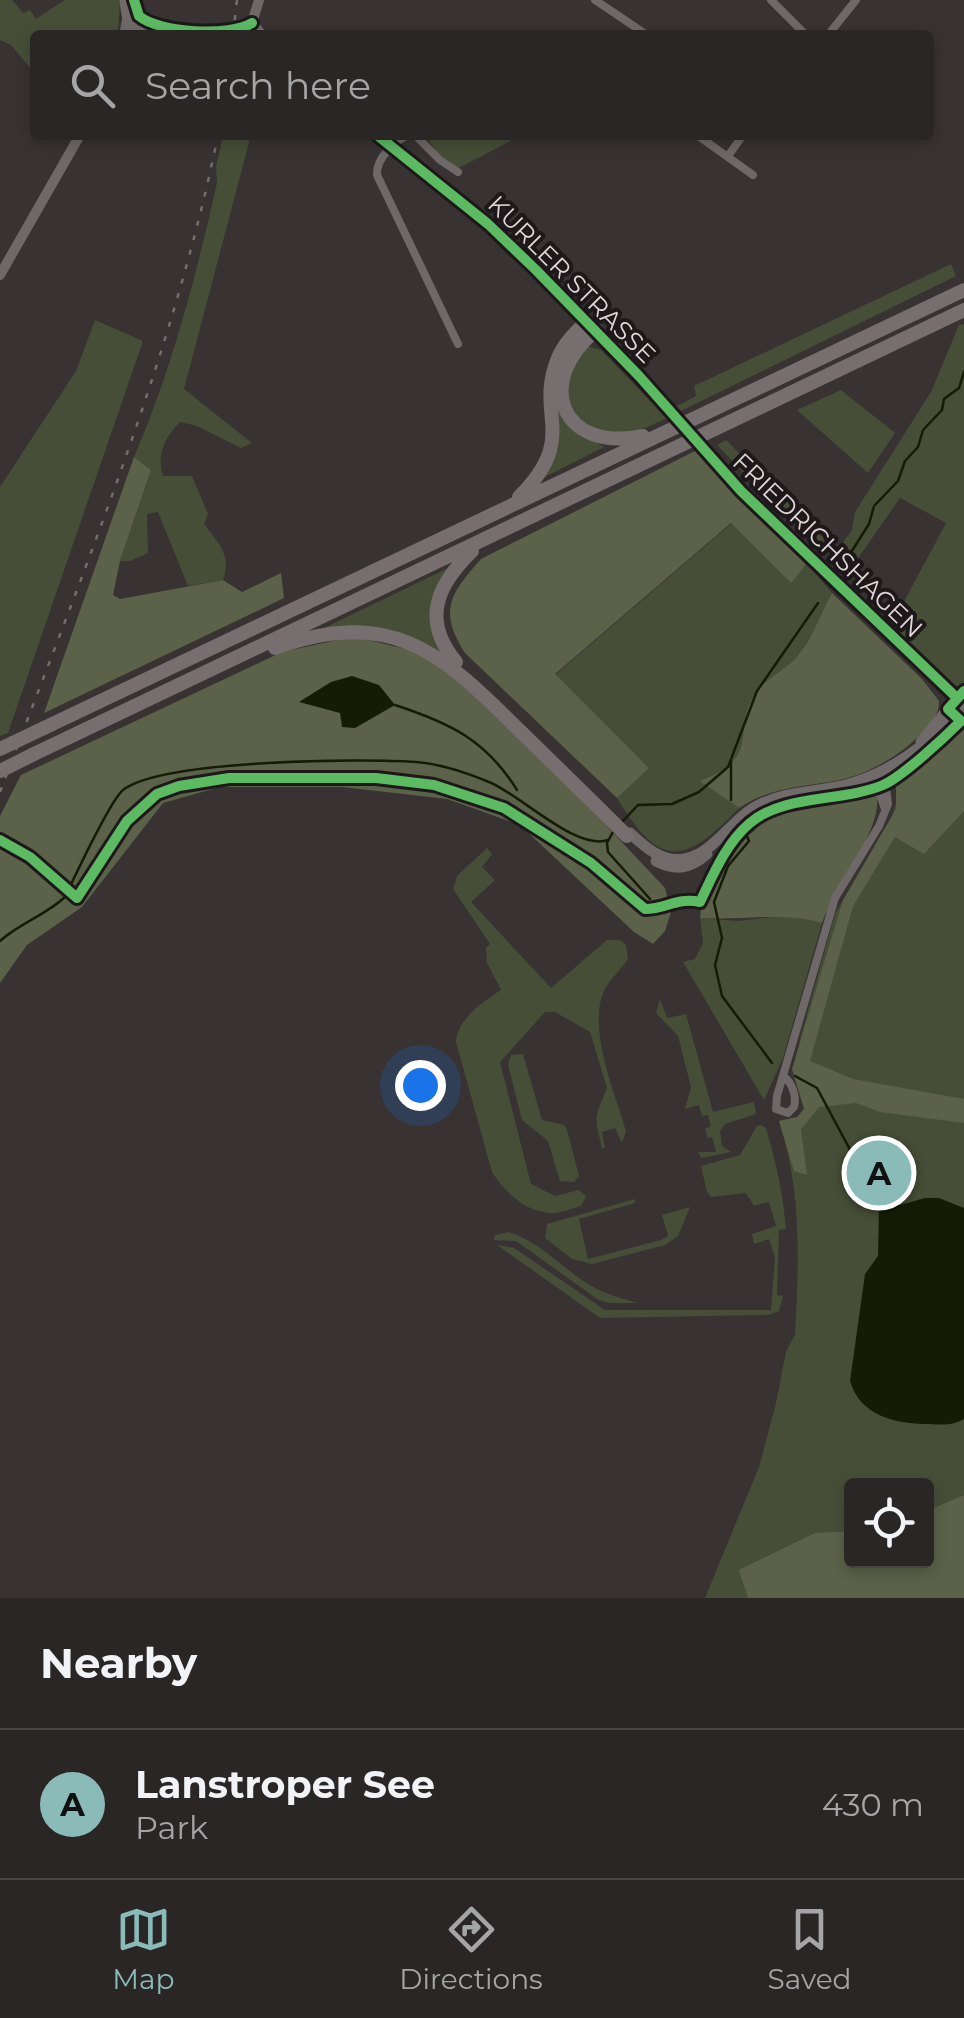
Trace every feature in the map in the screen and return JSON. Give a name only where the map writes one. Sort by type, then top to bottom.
[{"type":"highway","points":[[0,749],[964,290]]},
{"type":"highway","points":[[0,770],[964,310]]},
{"type":"highway","points":[[591,325],[564,368],[561,391],[570,416],[595,437],[613,440],[668,430]]},
{"type":"highway","points":[[509,506],[539,476],[551,452],[553,372],[564,345],[591,325]]},
{"type":"highway","points":[[483,540],[442,586],[436,616],[441,641],[456,662],[628,835]]},
{"type":"highway","points":[[204,674],[327,634],[365,632],[403,640],[448,662],[607,813]]},
{"type":"main road","points":[[128,30],[131,2]]},
{"type":"main road","points":[[131,2],[149,30]]},
{"type":"main road","points":[[178,30],[250,28]]},
{"type":"main road","name":"KURLER STRASSE","points":[[383,140],[488,224],[670,410]]},
{"type":"main road","name":"FRIEDRICHSHAGEN","points":[[670,410],[775,525],[962,700]]},
{"type":"main road","points":[[628,835],[672,860],[690,858],[760,804],[878,773],[916,749],[962,700]]},
{"type":"street","points":[[250,28],[259,0]]},
{"type":"street","points":[[595,0],[640,30]]},
{"type":"street","points":[[772,0],[801,30]]},
{"type":"street","points":[[832,30],[856,0]]},
{"type":"street","points":[[0,275],[77,140]]},
{"type":"street","points":[[402,140],[391,146],[376,166],[376,175],[458,344]]},
{"type":"street","points":[[417,140],[458,172]]},
{"type":"street","points":[[704,140],[753,176]]},
{"type":"street","points":[[728,156],[739,140]]},
{"type":"street","points":[[783,1076],[835,898],[879,826],[888,800],[878,773]]},
{"type":"shaded area","points":[[0,0],[12,0],[23,13],[30,10],[36,19],[65,0],[120,0],[118,30],[30,30],[30,68],[11,45],[0,40]]},
{"type":"shaded area","points":[[222,140],[250,140],[184,389],[252,443],[241,448],[180,422],[166,440],[161,454],[163,476],[192,476],[208,514],[204,524],[222,549],[226,563],[223,580],[188,586],[158,512],[147,514],[148,553],[120,561],[151,470],[134,457],[192,287],[217,183]]},
{"type":"shaded area","points":[[428,140],[512,140],[459,168]]},
{"type":"shaded area","points":[[951,264],[956,276],[681,411],[677,406],[696,396],[694,386]]},
{"type":"shaded area","points":[[95,320],[143,341],[8,733],[0,736],[0,487],[76,371]]},
{"type":"shaded area","points":[[964,324],[964,686],[960,690],[891,626],[946,523],[900,498],[847,574],[832,558],[852,530],[855,512],[931,392],[959,325]]},
{"type":"shaded area","points":[[583,345],[601,350],[667,418],[634,433],[599,432],[576,416],[569,404],[565,380]]},
{"type":"shaded area","points":[[557,379],[589,438],[604,447],[541,479]]},
{"type":"shaded area","points":[[841,390],[895,433],[868,473],[797,410]]},
{"type":"shaded area","points":[[726,440],[822,537],[836,533],[823,555],[717,445]]},
{"type":"shaded area","points":[[695,451],[807,563],[791,583],[731,523],[555,674],[649,768],[617,798],[465,653],[452,626],[451,603],[481,559]]},
{"type":"shaded area","points":[[134,457],[151,470],[120,561],[113,595],[120,599],[223,580],[242,592],[281,573],[284,598],[44,713]]},
{"type":"shaded area","points":[[732,523],[790,582],[807,563],[832,593],[799,654],[763,685],[750,704],[743,740],[733,761],[701,781],[739,808],[703,841],[674,851],[660,848],[646,838],[617,798],[648,767],[555,675]]},
{"type":"shaded area","points":[[448,568],[437,590],[445,655],[410,639],[320,630]]},
{"type":"shaded area","points":[[832,593],[922,679],[939,701],[936,715],[913,741],[871,769],[835,781],[773,792],[739,808],[700,781],[733,761],[740,751],[749,705],[762,685],[790,664],[804,647]]},
{"type":"shaded area","points":[[342,639],[364,639],[410,650],[461,681],[665,888],[671,912],[665,931],[653,944],[634,932],[520,825],[447,799],[342,787],[220,787],[163,803],[82,907],[27,945],[0,983],[0,816],[21,775],[282,652]]},
{"type":"shaded area","points":[[352,676],[379,685],[395,705],[355,728],[342,727],[340,713],[299,702],[331,682]]},
{"type":"shaded area","points":[[964,725],[964,811],[924,854],[895,837],[853,906],[810,1061],[853,1079],[964,1099],[964,1123],[880,1112],[856,1103],[819,1107],[801,1129],[807,1175],[794,1171],[779,1121],[797,1117],[804,1109],[792,1069],[843,900],[896,809],[896,782]]},
{"type":"shaded area","points":[[964,727],[964,1598],[705,1598],[759,1467],[786,1352],[795,1334],[795,1200],[779,1121],[797,1117],[804,1109],[793,1076],[835,914],[890,822],[897,782]]},
{"type":"shaded area","points":[[876,792],[874,822],[867,839],[822,923],[777,917],[700,918],[702,902],[734,846],[751,826],[793,809]]},
{"type":"shaded area","points":[[487,848],[492,854],[482,867],[495,880],[471,902],[551,988],[607,940],[620,940],[626,945],[628,959],[604,991],[599,1023],[604,1061],[626,1131],[622,1143],[615,1128],[602,1132],[602,1148],[597,1118],[607,1088],[590,1032],[555,1012],[545,1012],[500,1062],[531,1184],[555,1196],[579,1190],[586,1196],[581,1206],[558,1213],[524,1205],[492,1172],[456,1042],[466,1019],[501,990],[487,963],[486,948],[490,944],[453,889],[457,876]]},
{"type":"shaded area","points":[[791,915],[822,923],[783,1058],[764,1100],[683,962],[695,959],[703,943],[700,918],[738,921]]},
{"type":"shaded area","points":[[660,999],[667,1018],[686,1014],[713,1112],[754,1102],[756,1114],[725,1124],[720,1131],[722,1146],[731,1152],[701,1158],[698,1152],[716,1152],[705,1129],[711,1126],[699,1105],[685,1109],[691,1087],[678,1036],[656,1013]]},
{"type":"shaded area","points":[[523,1054],[542,1120],[564,1125],[567,1130],[579,1176],[574,1182],[560,1181],[548,1141],[522,1120],[508,1065],[511,1055]]},
{"type":"shaded area","points":[[761,1125],[766,1128],[776,1165],[786,1229],[779,1230],[777,1295],[783,1296],[779,1311],[768,1315],[600,1318],[497,1245],[514,1248],[605,1310],[771,1310],[775,1258],[769,1239],[754,1244],[752,1234],[776,1226],[769,1202],[754,1206],[746,1193],[711,1197],[701,1166],[740,1155]]},
{"type":"shaded area","points":[[939,1198],[964,1208],[964,1419],[949,1424],[912,1423],[879,1415],[861,1402],[850,1381],[865,1274],[878,1256],[879,1205],[882,1201],[900,1205]]},
{"type":"shaded area","points":[[635,1199],[635,1203],[579,1219],[588,1259],[661,1240],[668,1236],[662,1215],[690,1207],[678,1236],[665,1245],[592,1264],[572,1259],[545,1238],[547,1224]]},
{"type":"shaded area","points":[[508,1232],[539,1247],[594,1287],[637,1303],[597,1299],[516,1241],[494,1240],[495,1235]]},
{"type":"shaded area","points":[[964,1495],[964,1598],[748,1598],[739,1570],[815,1533],[844,1531],[844,1568],[934,1568],[934,1508]]},
{"type":"waterway","points":[[843,565],[869,524],[874,506],[898,481],[923,430],[942,410],[944,399],[959,388],[964,372]]},
{"type":"waterway","points":[[620,824],[638,805],[672,804],[699,792],[728,767],[757,691],[818,603]]},
{"type":"waterway","points":[[395,705],[465,736],[493,758],[517,790]]},
{"type":"waterway","points":[[0,941],[65,897],[101,824],[123,790],[177,772],[310,761],[426,763],[489,782],[580,837],[608,840]]},
{"type":"waterway","points":[[731,761],[731,800]]},
{"type":"waterway","points":[[614,830],[607,843],[608,852],[650,899]]},
{"type":"waterway","points":[[746,834],[749,841],[728,866],[714,902],[722,938],[715,965],[722,996],[772,1063]]},
{"type":"waterway","points":[[795,1076],[817,1088],[870,1187],[882,1201]]},
{"type":"railway","points":[[234,30],[237,0]]},
{"type":"railway","points":[[0,792],[150,385],[199,219],[217,140]]},
{"type":"cycle path","points":[[134,0],[139,16],[149,22],[195,30]]},
{"type":"cycle path","points":[[228,30],[252,23]]},
{"type":"cycle path","points":[[383,140],[488,224],[536,270],[639,376],[741,491],[957,698]]},
{"type":"cycle path","points":[[0,840],[30,857],[77,898],[127,821],[157,794],[179,786],[229,778],[376,778],[434,785],[504,808],[591,863],[645,909],[684,901],[700,902],[727,850],[750,823],[780,807],[867,790],[891,781],[961,721],[948,709],[964,691]]},
{"type":"place","name":"Lanstroper See","points":[[879,1173]]}]
